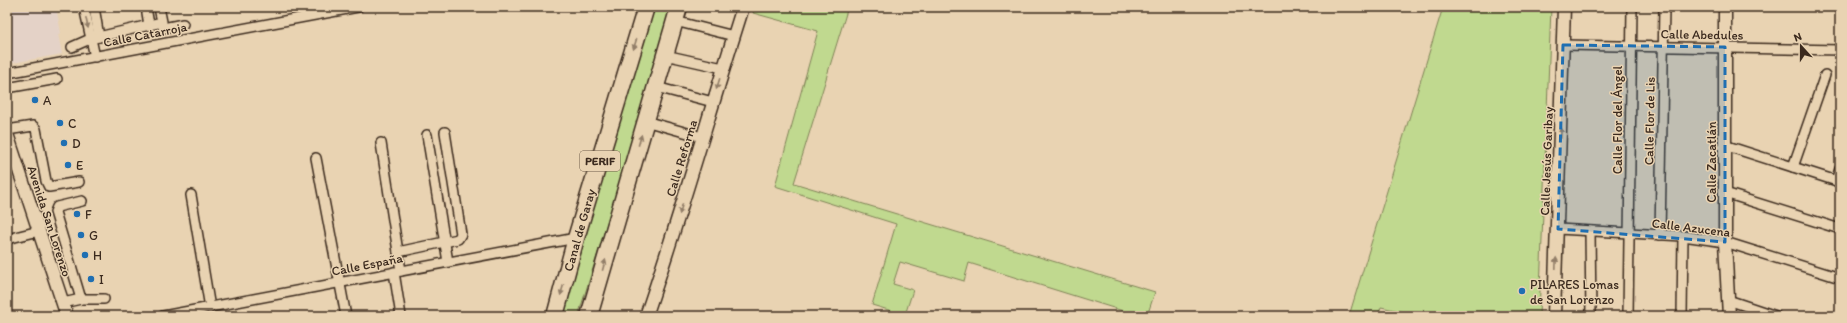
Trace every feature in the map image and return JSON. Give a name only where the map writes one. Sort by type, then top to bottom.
[{"type":"highway","name":"Canal de Garay","points":[[555,316],[576,238],[646,7]]},
{"type":"highway","name":"PERIF","points":[[589,316],[677,14]]},
{"type":"street","points":[[84,7],[95,38]]},
{"type":"street","points":[[94,7],[95,57]]},
{"type":"street","points":[[146,7],[149,25]]},
{"type":"street","points":[[159,7],[165,43]]},
{"type":"street","name":"Calle Catarroja","points":[[7,73],[358,7]]},
{"type":"street","name":"Calle Reforma","points":[[646,316],[673,235],[723,68],[743,7]]},
{"type":"street","name":"Calle Jesús Garibay","points":[[1554,316],[1564,7]]},
{"type":"street","name":"Calle Flor del Ángel","points":[[1628,316],[1632,7]]},
{"type":"street","name":"Calle Flor de Lis","points":[[1660,235],[1664,7]]},
{"type":"street","name":"Calle Zacatlán","points":[[1725,7],[1725,242],[1729,316]]},
{"type":"street","points":[[677,14],[734,36]]},
{"type":"street","points":[[72,47],[95,38],[149,25],[184,24]]},
{"type":"street","name":"Calle Abedules","points":[[1563,45],[1631,45],[1840,50]]},
{"type":"street","points":[[665,55],[723,68]]},
{"type":"street","points":[[1793,167],[1825,75]]},
{"type":"street","points":[[7,88],[58,79]]},
{"type":"street","points":[[656,87],[713,102]]},
{"type":"street","points":[[645,121],[702,137]]},
{"type":"street","points":[[7,130],[33,126],[36,129],[48,187],[79,182]]},
{"type":"street","points":[[398,252],[458,239],[461,234],[445,132]]},
{"type":"street","name":"Avenida San Lorenzo","points":[[7,134],[67,316]]},
{"type":"street","points":[[427,135],[448,262]]},
{"type":"street","points":[[381,143],[398,252],[401,316]]},
{"type":"street","points":[[1724,145],[1838,181],[1840,169]]},
{"type":"street","points":[[316,158],[346,316]]},
{"type":"street","points":[[1725,193],[1840,229]]},
{"type":"street","points":[[191,196],[210,308]]},
{"type":"street","points":[[81,299],[55,212],[57,206],[82,201]]},
{"type":"street","name":"Calle Azucena","points":[[1558,229],[1682,236],[1725,242],[1840,278]]},
{"type":"street","points":[[7,239],[39,231]]},
{"type":"street","points":[[1590,231],[1591,316]]},
{"type":"street","points":[[1682,236],[1682,316]]},
{"type":"street","name":"Calle España","points":[[163,316],[576,238]]},
{"type":"street","points":[[63,303],[81,299],[104,299]]},
{"type":"street","points":[[1728,300],[1776,316]]},
{"type":"highlighted area","points":[[1563,45],[1725,47],[1725,242],[1558,229]]},
{"type":"shaded area","points":[[7,7],[56,7],[61,33],[58,34],[62,54],[7,64]]},
{"type":"green space","points":[[651,7],[675,7],[578,316],[563,316]]},
{"type":"green space","points":[[755,7],[848,7],[794,183],[1155,292],[1147,316],[1139,316],[969,263],[964,281],[900,262],[893,284],[913,290],[905,315],[872,305],[896,224],[775,186],[818,31],[753,13]]},
{"type":"green space","points":[[1443,7],[1551,7],[1539,316],[1422,316],[1381,307],[1378,316],[1349,316]]},
{"type":"place","name":"A","points":[[35,100]]},
{"type":"place","name":"C","points":[[60,123]]},
{"type":"place","name":"D","points":[[64,143]]},
{"type":"place","name":"E","points":[[68,165]]},
{"type":"place","name":"F","points":[[77,214]]},
{"type":"place","name":"G","points":[[81,235]]},
{"type":"place","name":"H","points":[[85,255]]},
{"type":"place","name":"I","points":[[91,279]]},
{"type":"place","name":"PILARES Lomas de San Lorenzo","points":[[1522,291]]}]
